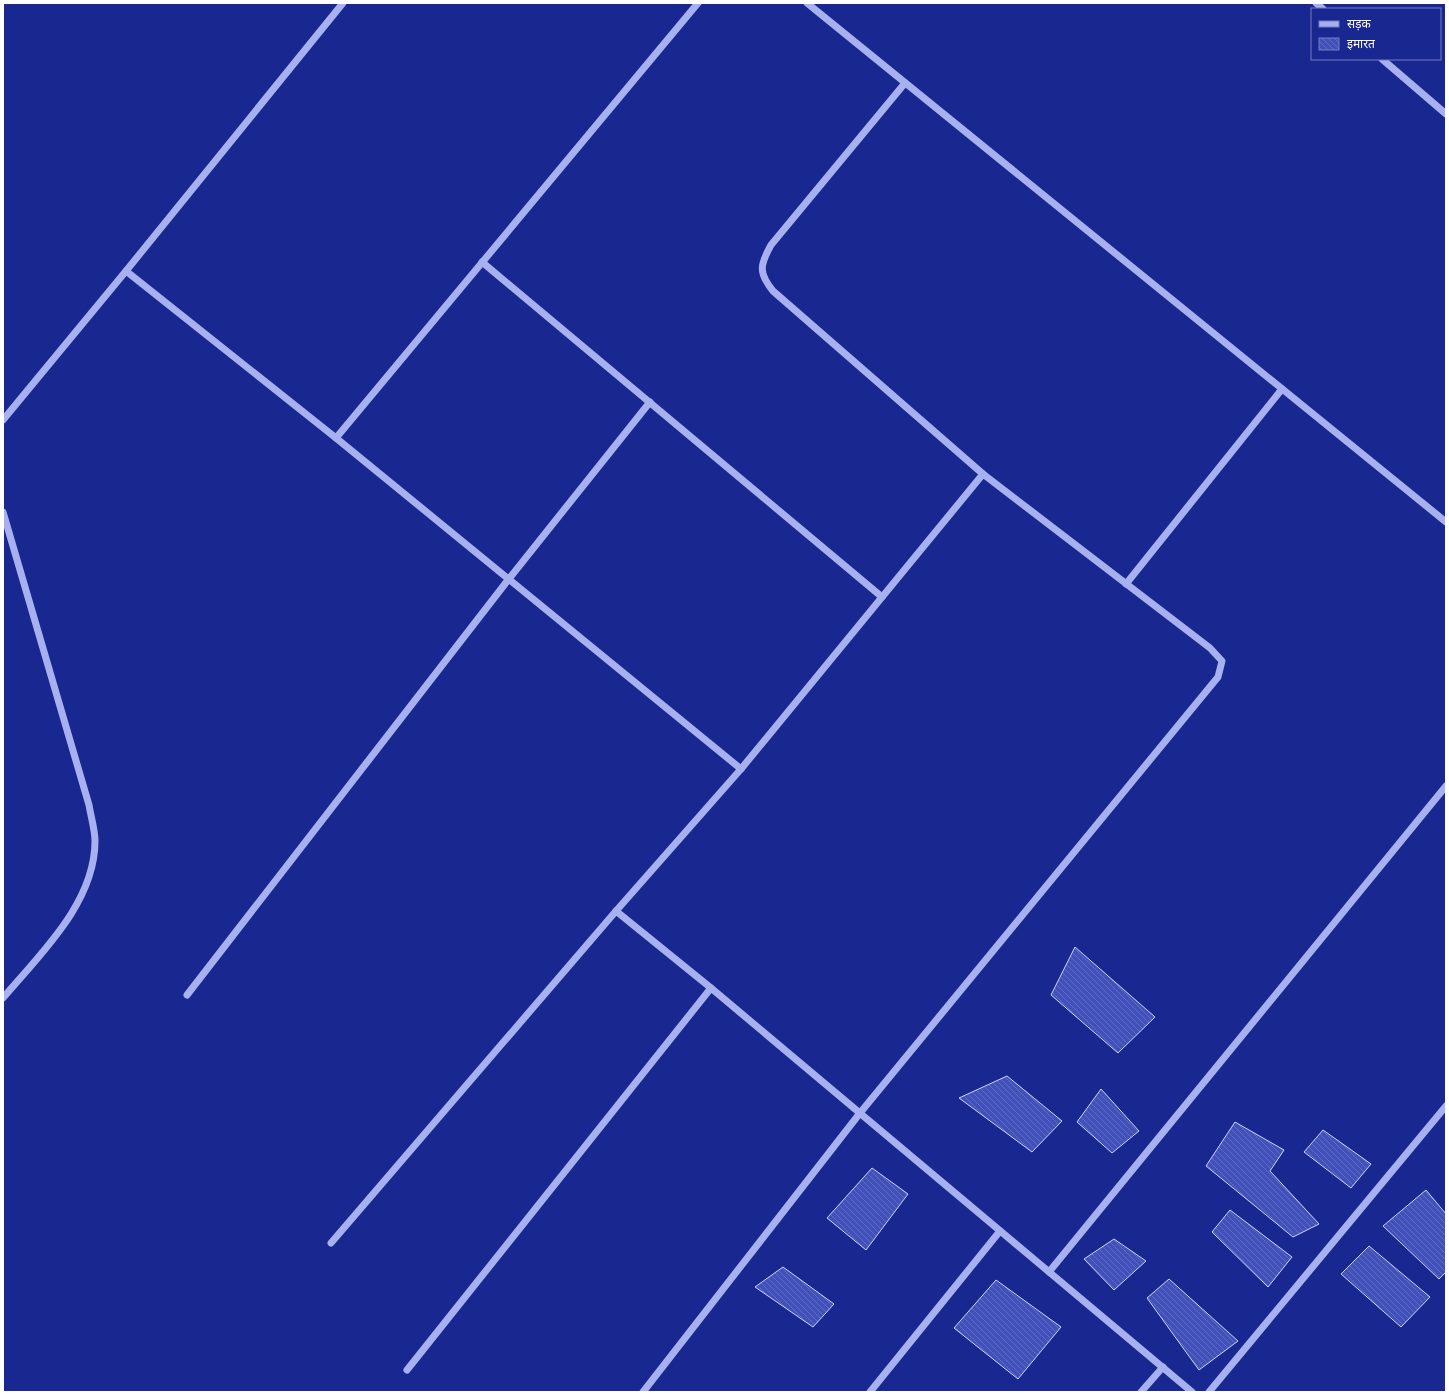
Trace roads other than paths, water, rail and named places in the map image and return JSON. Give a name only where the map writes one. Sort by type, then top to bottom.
[{"type":"street","points":[[3,420],[343,3]]},
{"type":"street","points":[[336,438],[698,3]]},
{"type":"street","points":[[807,3],[1446,522]]},
{"type":"street","points":[[1383,60],[1446,114]]},
{"type":"street","points":[[643,1392],[860,1113],[1218,677],[1222,662],[1210,648],[983,474],[772,290],[763,279],[762,262],[771,245],[905,83]]},
{"type":"street","points":[[482,262],[882,597]]},
{"type":"street","points":[[126,271],[336,438],[741,769]]},
{"type":"street","points":[[1126,584],[1282,390]]},
{"type":"street","points":[[187,995],[508,580],[650,402]]},
{"type":"street","points":[[331,1243],[616,911],[741,769],[983,474]]},
{"type":"street","points":[[3,512],[89,805],[95,841],[88,881],[69,918],[3,998]]},
{"type":"street","points":[[1049,1272],[1446,786]]},
{"type":"street","points":[[616,911],[711,988],[1192,1392]]},
{"type":"street","points":[[407,1370],[711,988]]},
{"type":"street","points":[[1209,1392],[1446,1106]]},
{"type":"street","points":[[870,1392],[1000,1231]]},
{"type":"street","points":[[1141,1392],[1163,1367]]}]
